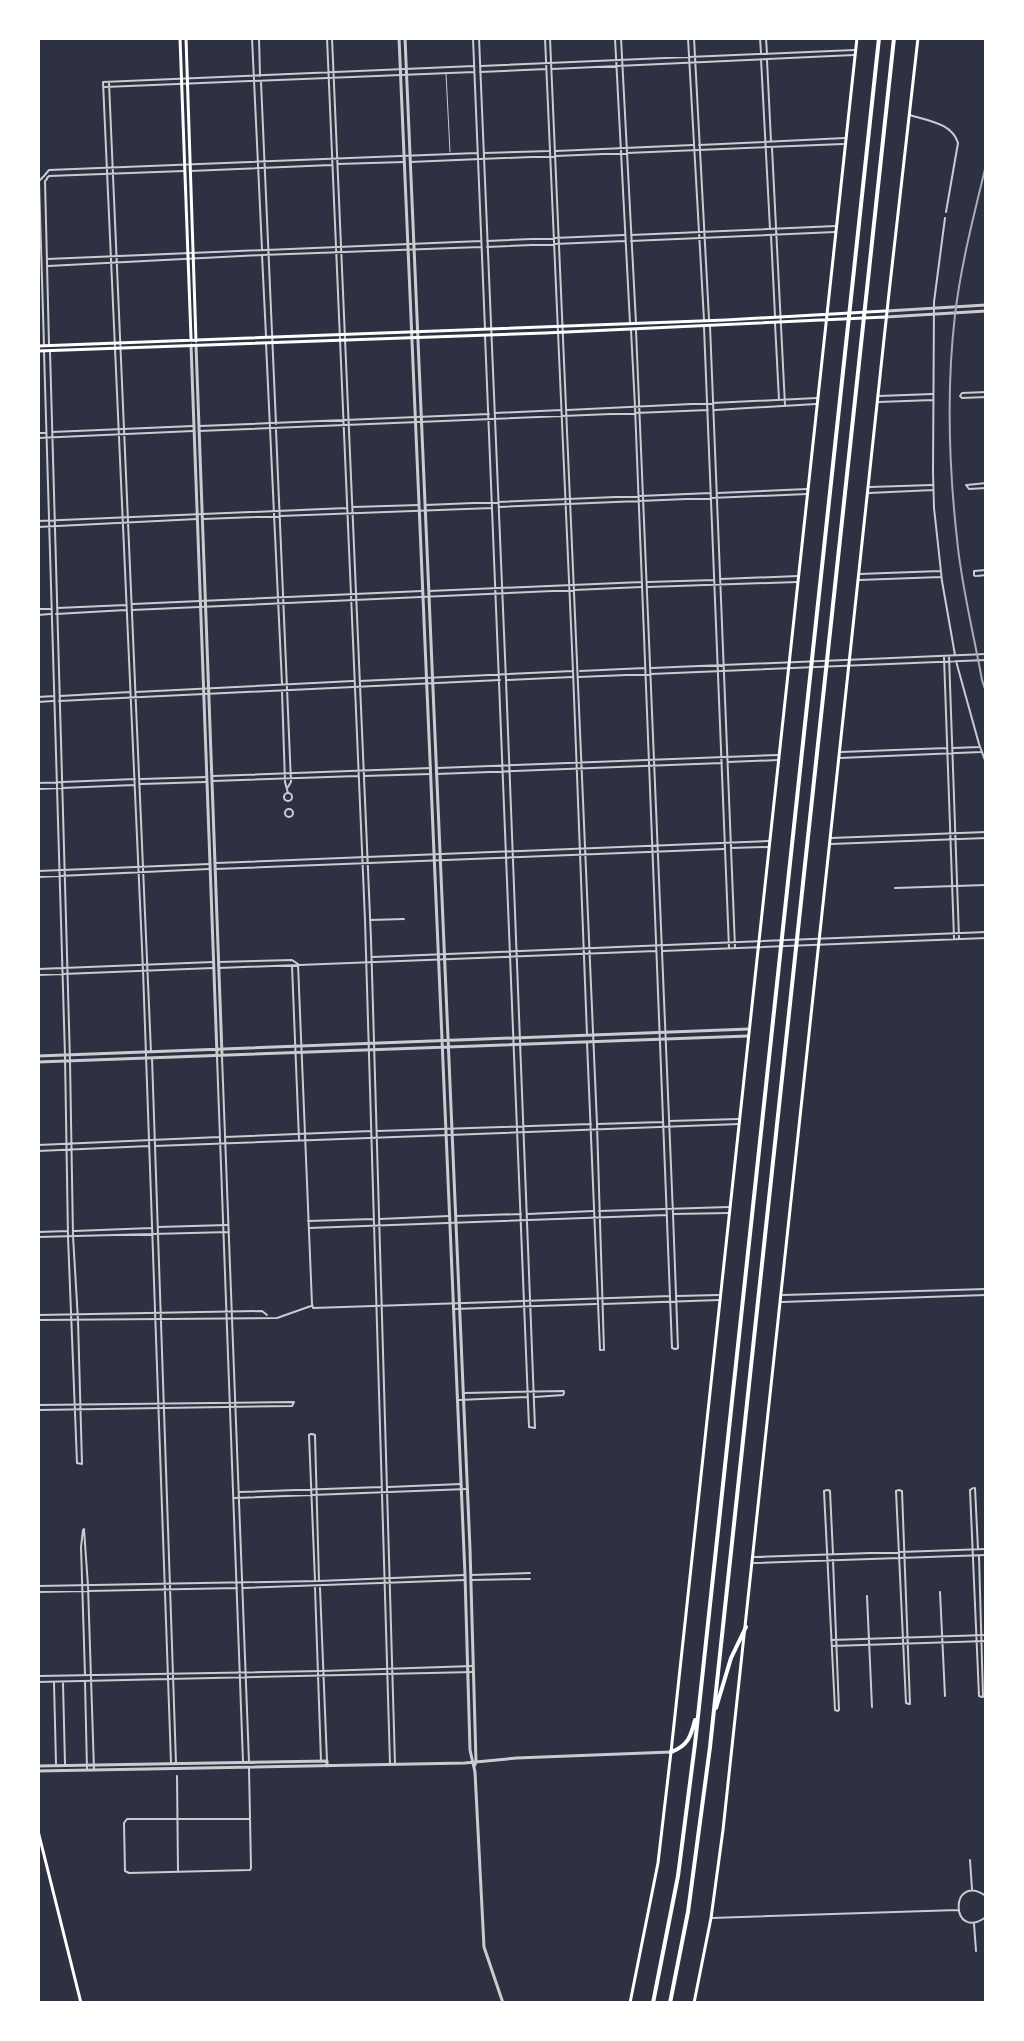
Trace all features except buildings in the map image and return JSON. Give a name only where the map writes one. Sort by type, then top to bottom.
[{"type":"highway","points":[[653,2003],[678,1876],[700,1702],[879,38]]},
{"type":"highway","points":[[670,2003],[688,1912],[712,1722],[894,38]]},
{"type":"highway","points":[[712,1722],[731,1658],[746,1627]]},
{"type":"highway","points":[[671,1752],[682,1747],[690,1738],[700,1702]]},
{"type":"main road","points":[[180,38],[184,81]]},
{"type":"main road","points":[[186,38],[184,81],[186,143],[190,165],[188,205]]},
{"type":"main road","points":[[630,2003],[658,1863],[671,1752],[857,38]]},
{"type":"main road","points":[[694,2003],[711,1918],[723,1830],[918,38]]},
{"type":"main road","points":[[186,143],[184,171],[193,342]]},
{"type":"main road","points":[[47,348],[118,348],[193,342],[558,329],[564,326],[778,320],[887,311]]},
{"type":"main road","points":[[778,320],[886,317]]},
{"type":"main road","points":[[558,329],[564,332],[633,326]]},
{"type":"main road","points":[[38,349],[115,342],[193,342]]},
{"type":"main road","points":[[38,1831],[81,2003]]},
{"type":"street","points":[[252,38],[285,779],[288,788]]},
{"type":"street","points":[[259,38],[288,685],[291,779],[284,798],[289,802],[289,809]]},
{"type":"street","points":[[327,38],[366,963],[377,1137],[381,1493],[393,1765]]},
{"type":"street","points":[[332,38],[372,962],[371,1137],[388,1487],[394,1674],[393,1765]]},
{"type":"street","points":[[402,38],[474,1764],[484,1947],[503,2003]]},
{"type":"street","points":[[473,38],[481,247],[488,332],[495,416],[535,1428],[529,1427],[492,502],[489,416],[488,332],[487,247],[487,241],[479,38]]},
{"type":"street","points":[[545,38],[549,69],[556,151],[560,238],[605,1350],[601,1350],[597,1304],[550,156],[549,69],[550,38]]},
{"type":"street","points":[[615,38],[625,235],[628,241],[641,413],[678,1348],[673,1349],[633,326]]},
{"type":"street","points":[[621,38],[631,235],[628,241]]},
{"type":"street","points":[[688,38],[698,238],[714,410],[735,948]]},
{"type":"street","points":[[694,38],[704,232],[729,948]]},
{"type":"street","points":[[760,38],[773,278],[786,406]]},
{"type":"street","points":[[766,38],[778,278],[780,407]]},
{"type":"street","points":[[174,1766],[151,1228],[149,965],[125,429],[115,342],[104,82],[254,82],[474,66],[855,52]]},
{"type":"street","points":[[104,87],[333,72],[480,72],[855,52]]},
{"type":"street","points":[[369,71],[369,76]]},
{"type":"street","points":[[109,81],[121,342],[118,348],[119,434],[142,965],[149,1052]]},
{"type":"street","points":[[330,109],[335,108]]},
{"type":"street","points":[[909,115],[948,128],[955,134],[958,143],[946,212]]},
{"type":"street","points":[[256,131],[263,131]]},
{"type":"street","points":[[331,132],[336,131]]},
{"type":"street","points":[[845,144],[483,159],[407,159],[368,158],[49,170],[45,177],[48,266],[47,348],[46,433],[46,438],[62,974],[67,1056],[70,1061],[73,1236],[81,1405],[82,1463],[78,1464],[68,1237],[65,1062],[67,1056],[68,968],[52,432],[47,348],[42,266],[39,181],[45,177],[49,176],[332,165],[368,163],[407,159],[450,154],[846,138]]},
{"type":"street","points":[[815,139],[815,145]]},
{"type":"street","points":[[368,158],[368,163]]},
{"type":"street","points":[[301,161],[302,166]]},
{"type":"street","points":[[233,163],[234,169]]},
{"type":"street","points":[[213,164],[213,170]]},
{"type":"street","points":[[138,167],[138,173]]},
{"type":"street","points":[[83,169],[83,175]]},
{"type":"street","points":[[65,170],[65,175]]},
{"type":"street","points":[[334,208],[340,208]]},
{"type":"street","points":[[945,218],[934,308],[933,490],[941,577],[956,661],[986,763]]},
{"type":"street","points":[[42,259],[836,226]]},
{"type":"street","points":[[809,227],[809,233]]},
{"type":"street","points":[[42,266],[835,232]]},
{"type":"street","points":[[662,234],[662,239]]},
{"type":"street","points":[[516,240],[516,246]]},
{"type":"street","points":[[437,243],[438,249]]},
{"type":"street","points":[[297,248],[297,254]]},
{"type":"street","points":[[238,251],[238,256]]},
{"type":"street","points":[[219,252],[219,257]]},
{"type":"street","points":[[773,278],[778,278]]},
{"type":"street","points":[[887,311],[986,305]]},
{"type":"street","points":[[886,317],[986,311]]},
{"type":"street","points":[[193,342],[200,428],[210,691],[212,866],[236,1402],[249,1762],[251,1868],[129,1873],[124,1868],[125,1821],[250,1819]]},
{"type":"street","points":[[193,342],[193,429],[210,779]]},
{"type":"street","points":[[986,392],[960,395],[962,398],[986,397]]},
{"type":"street","points":[[878,399],[933,394]]},
{"type":"street","points":[[495,416],[818,398]]},
{"type":"street","points":[[878,399],[933,400]]},
{"type":"street","points":[[200,428],[270,428],[343,422],[568,416],[817,404]]},
{"type":"street","points":[[38,438],[276,426]]},
{"type":"street","points":[[38,433],[193,429]]},
{"type":"street","points":[[986,483],[966,485],[969,489],[986,488]]},
{"type":"street","points":[[868,487],[933,485]]},
{"type":"street","points":[[867,493],[933,490]]},
{"type":"street","points":[[203,516],[280,516],[492,502],[808,492]]},
{"type":"street","points":[[38,527],[353,507],[493,508],[808,492]]},
{"type":"street","points":[[38,521],[197,517]]},
{"type":"street","points":[[981,570],[984,576]]},
{"type":"street","points":[[984,576],[974,575],[974,571],[986,570]]},
{"type":"street","points":[[859,574],[941,571]]},
{"type":"street","points":[[38,609],[132,604],[278,604],[502,587],[799,576]]},
{"type":"street","points":[[858,580],[941,577]]},
{"type":"street","points":[[206,604],[357,594],[497,594],[798,582]]},
{"type":"street","points":[[38,615],[200,604]]},
{"type":"street","points":[[210,691],[355,681],[506,680],[724,671],[985,654]]},
{"type":"street","points":[[944,656],[947,662],[953,748],[959,939]]},
{"type":"street","points":[[949,656],[947,754],[954,939]]},
{"type":"street","points":[[849,662],[986,660]]},
{"type":"street","points":[[38,697],[131,692],[282,691],[500,674],[790,665]]},
{"type":"street","points":[[38,702],[204,691]]},
{"type":"street","points":[[839,752],[980,747]]},
{"type":"street","points":[[838,758],[982,752]]},
{"type":"street","points":[[38,783],[135,785],[285,774],[779,757]]},
{"type":"street","points":[[38,789],[135,779],[291,779],[727,763],[779,757]]},
{"type":"street","points":[[830,838],[986,832]]},
{"type":"street","points":[[830,845],[986,838]]},
{"type":"street","points":[[38,877],[438,854],[770,844]]},
{"type":"street","points":[[38,871],[507,858],[725,849],[770,844]]},
{"type":"street","points":[[895,888],[986,885]]},
{"type":"street","points":[[365,920],[404,919]]},
{"type":"street","points":[[38,975],[216,965],[366,963],[735,948],[820,939],[986,932]]},
{"type":"street","points":[[366,957],[728,943],[819,945],[986,938]]},
{"type":"street","points":[[38,969],[292,965],[295,962]]},
{"type":"street","points":[[295,962],[299,1140]]},
{"type":"street","points":[[292,965],[298,1046]]},
{"type":"street","points":[[38,1062],[749,1029]]},
{"type":"street","points":[[38,1056],[298,1046],[446,1047],[748,1036]]},
{"type":"street","points":[[298,1052],[313,1307]]},
{"type":"street","points":[[220,1055],[220,1143],[243,1767]]},
{"type":"street","points":[[149,1058],[155,1140],[172,1589],[174,1766]]},
{"type":"street","points":[[38,1151],[377,1137],[518,1126],[739,1121]]},
{"type":"street","points":[[38,1145],[371,1131],[597,1130],[739,1121]]},
{"type":"street","points":[[308,1228],[522,1214],[730,1207]]},
{"type":"street","points":[[308,1221],[730,1213]]},
{"type":"street","points":[[38,1232],[229,1225]]},
{"type":"street","points":[[38,1237],[229,1232]]},
{"type":"street","points":[[782,1295],[986,1289]]},
{"type":"street","points":[[781,1302],[986,1295]]},
{"type":"street","points":[[38,1320],[269,1317],[285,1316],[313,1307],[721,1297]]},
{"type":"street","points":[[456,1309],[676,1302],[721,1297]]},
{"type":"street","points":[[38,1315],[262,1311],[269,1317]]},
{"type":"street","points":[[460,1393],[564,1390],[564,1395],[460,1400]]},
{"type":"street","points":[[38,1405],[294,1402],[292,1406],[38,1410]]},
{"type":"street","points":[[317,1584],[317,1490],[313,1434],[309,1435],[317,1584],[321,1764]]},
{"type":"street","points":[[234,1492],[464,1487]]},
{"type":"street","points":[[234,1498],[464,1487]]},
{"type":"street","points":[[971,1488],[976,1489],[977,1523],[984,1635],[982,1697],[979,1696],[971,1488]]},
{"type":"street","points":[[826,1490],[830,1491],[831,1512],[837,1711],[831,1646],[826,1490]]},
{"type":"street","points":[[898,1490],[902,1491],[905,1552],[909,1704],[906,1703],[902,1638],[898,1490]]},
{"type":"street","points":[[825,1512],[831,1512]]},
{"type":"street","points":[[971,1523],[977,1523]]},
{"type":"street","points":[[87,1768],[81,1541],[84,1529],[94,1768]]},
{"type":"street","points":[[754,1557],[986,1549]]},
{"type":"street","points":[[850,1554],[850,1559]]},
{"type":"street","points":[[753,1563],[986,1555]]},
{"type":"street","points":[[38,1592],[242,1588],[530,1573]]},
{"type":"street","points":[[510,1574],[511,1579]]},
{"type":"street","points":[[468,1578],[530,1579]]},
{"type":"street","points":[[38,1586],[236,1582],[384,1584],[390,1581]]},
{"type":"street","points":[[940,1592],[945,1696]]},
{"type":"street","points":[[867,1596],[872,1707]]},
{"type":"street","points":[[831,1640],[984,1635]]},
{"type":"street","points":[[831,1646],[984,1641]]},
{"type":"street","points":[[38,1676],[471,1666]]},
{"type":"street","points":[[38,1682],[472,1672]]},
{"type":"street","points":[[320,1676],[327,1764]]},
{"type":"street","points":[[54,1681],[56,1765]]},
{"type":"street","points":[[63,1681],[65,1765]]},
{"type":"street","points":[[38,1768],[243,1762],[474,1764],[517,1758],[671,1752]]},
{"type":"street","points":[[174,1766],[321,1764]]},
{"type":"street","points":[[38,1768],[65,1765],[87,1768]]},
{"type":"street","points":[[177,1776],[178,1871]]},
{"type":"street","points":[[970,1860],[972,1890]]},
{"type":"street","points":[[986,1896],[972,1890],[965,1893],[960,1898],[958,1910],[966,1921],[980,1922],[986,1917]]},
{"type":"street","points":[[711,1918],[958,1910]]},
{"type":"street","points":[[974,1922],[976,1951]]},
{"type":"lane","points":[[446,73],[450,154]]},
{"type":"railway","points":[[986,165],[958,296],[950,402],[952,490],[958,548],[986,692]]}]
